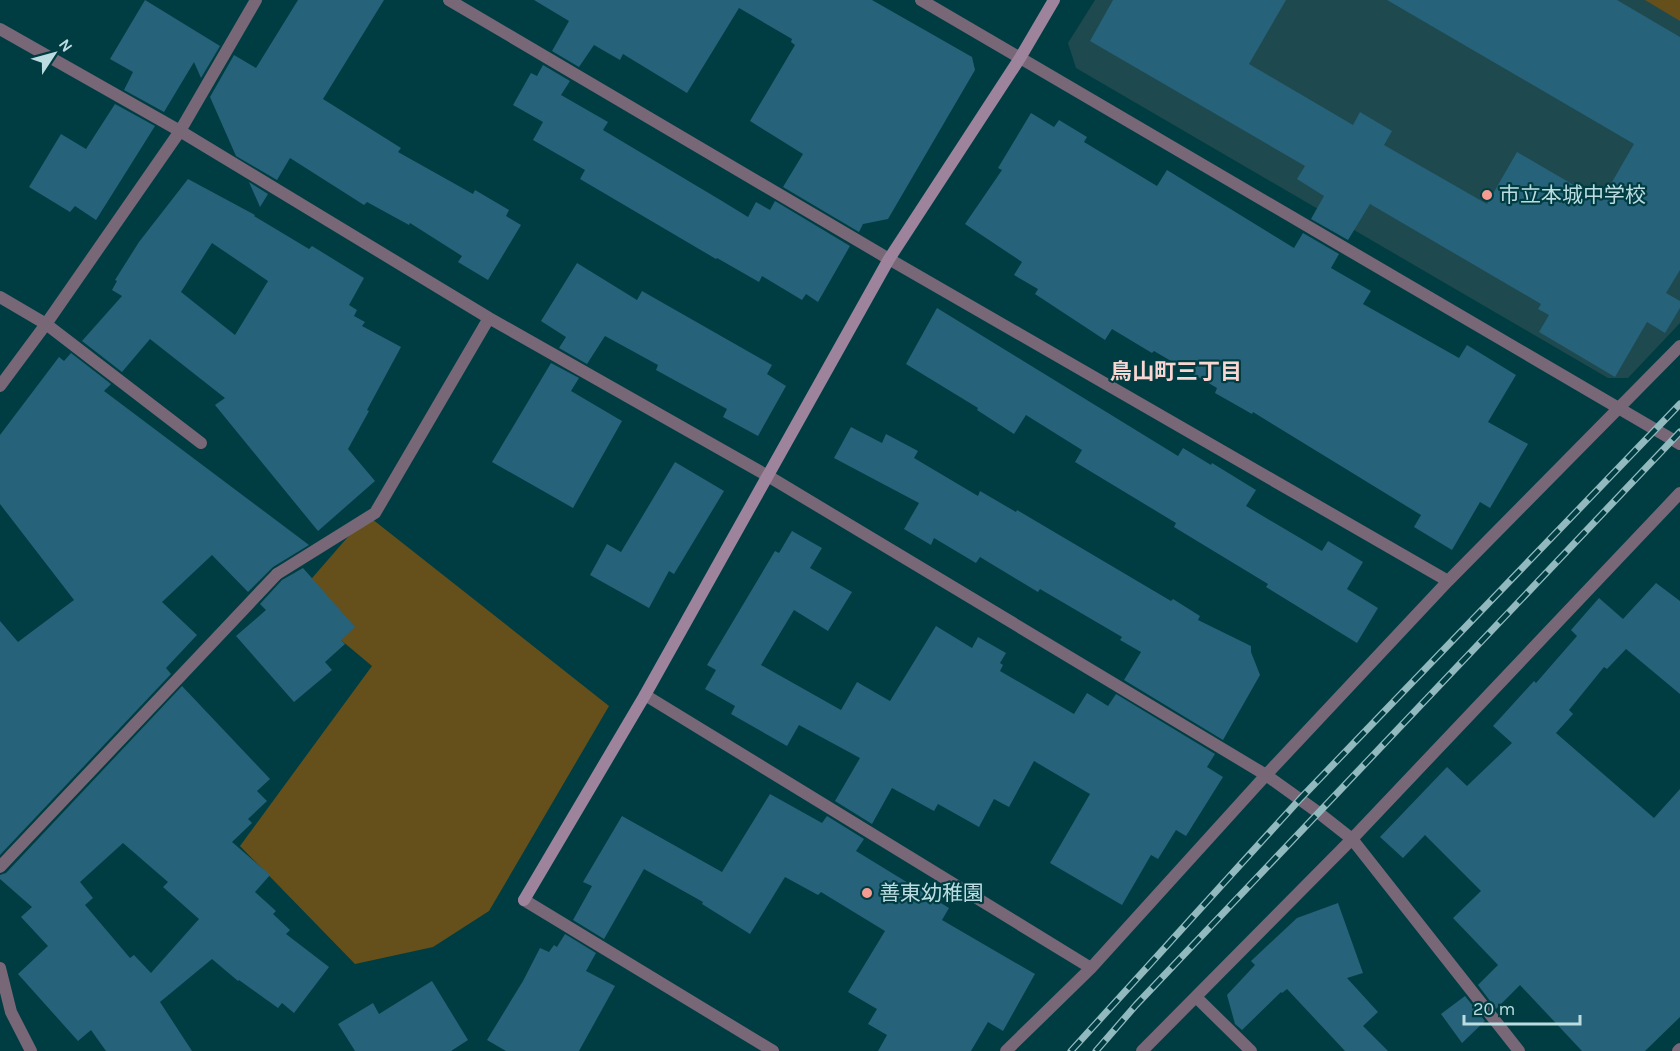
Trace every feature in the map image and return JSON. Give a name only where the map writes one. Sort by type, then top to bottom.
[{"type":"street","points":[[0,386],[46,324],[180,131],[256,0]]},
{"type":"street","points":[[450,0],[890,259],[1448,581]]},
{"type":"street","points":[[921,0],[1680,444]]},
{"type":"street","points":[[773,1051],[524,900],[645,695],[890,259],[1020,58],[1054,0]]},
{"type":"street","points":[[0,29],[180,131],[489,318],[768,476],[1266,775],[1352,839],[1520,1051]]},
{"type":"street","points":[[0,297],[46,324],[201,443]]},
{"type":"street","points":[[0,867],[277,574],[375,513],[489,318]]},
{"type":"street","points":[[1006,1051],[1091,968],[1266,775],[1448,581],[1680,346]]},
{"type":"street","points":[[1142,1051],[1352,839],[1680,493]]},
{"type":"street","points":[[645,695],[1091,968]]},
{"type":"street","points":[[0,968],[11,1012],[31,1051]]},
{"type":"street","points":[[1196,997],[1251,1051]]},
{"type":"shaded area","name":"市立本城中学校","points":[[1095,0],[1680,0],[1680,323],[1628,378],[1608,378],[1076,68],[1068,43]]},
{"type":"shaded area","points":[[1645,0],[1680,0],[1680,21]]},
{"type":"shaded area","points":[[367,515],[609,706],[489,911],[433,947],[355,964],[240,846],[372,666],[293,600]]},
{"type":"building","points":[[145,0],[220,46],[201,78],[194,62],[164,112],[124,90],[133,72],[110,59]]},
{"type":"building","points":[[298,0],[384,0],[323,99],[401,148],[398,152],[473,194],[475,190],[509,210],[506,216],[521,225],[488,280],[458,262],[462,256],[410,223],[409,225],[367,202],[364,205],[290,158],[277,180],[236,156],[210,97],[234,55],[256,68]]},
{"type":"building","points":[[534,0],[872,0],[972,57],[975,70],[888,219],[863,224],[859,232],[783,187],[803,154],[750,121],[795,45],[791,42],[792,39],[739,8],[687,93],[623,54],[620,60],[594,45],[579,67],[552,51],[569,21]]},
{"type":"building","name":"市立本城中学校","points":[[1113,0],[1286,0],[1249,64],[1353,125],[1360,112],[1392,131],[1384,145],[1487,204],[1517,152],[1601,201],[1634,144],[1387,0],[1617,0],[1680,37],[1680,270],[1666,293],[1680,301],[1680,308],[1665,333],[1647,322],[1615,377],[1539,332],[1549,315],[1538,309],[1541,304],[1370,204],[1348,240],[1311,219],[1324,196],[1297,179],[1305,166],[1090,41]]},
{"type":"building","points":[[543,65],[570,81],[561,95],[608,122],[603,130],[748,217],[756,202],[770,210],[775,201],[850,246],[818,302],[806,294],[802,300],[762,276],[759,282],[716,259],[580,179],[585,170],[533,140],[543,122],[513,105],[531,73],[537,76]]},
{"type":"building","points":[[115,104],[155,126],[96,220],[75,206],[70,212],[29,187],[61,134],[86,149]]},
{"type":"building","points":[[1031,113],[1054,127],[1059,120],[1087,137],[1084,142],[1157,186],[1167,170],[1294,248],[1303,233],[1339,254],[1331,268],[1371,291],[1363,304],[1459,358],[1467,345],[1516,375],[1488,422],[1528,444],[1490,508],[1480,502],[1452,550],[1414,527],[1421,515],[1253,412],[1252,414],[1215,393],[1217,388],[1154,351],[1152,353],[1112,329],[1105,340],[1035,294],[1038,289],[1014,275],[1022,262],[965,224],[1002,170],[998,168]]},
{"type":"building","points":[[188,179],[255,215],[309,249],[312,246],[364,278],[349,305],[357,310],[354,316],[365,322],[362,326],[401,347],[348,449],[375,481],[318,531],[215,405],[225,398],[150,339],[122,372],[82,341],[122,296],[112,290],[117,281],[115,280],[139,242]],"holes":[[[212,243],[268,281],[235,335],[181,292]]]},
{"type":"building","points":[[249,182],[268,194],[260,207]]},
{"type":"building","points":[[577,263],[637,300],[642,291],[772,365],[767,374],[786,386],[758,436],[723,417],[727,409],[656,370],[658,365],[605,336],[587,364],[559,348],[566,337],[541,321]]},
{"type":"building","points":[[937,308],[1178,456],[1183,448],[1256,490],[1246,506],[1322,551],[1328,541],[1363,562],[1347,589],[1378,608],[1357,643],[1266,587],[1268,584],[1174,527],[1176,523],[1075,462],[1082,450],[1026,415],[1014,434],[977,410],[978,408],[906,364]]},
{"type":"building","points":[[71,353],[111,384],[104,391],[309,545],[273,567],[248,592],[212,555],[162,602],[197,635],[166,668],[171,674],[0,855],[0,621],[18,642],[74,600],[0,504],[0,435],[59,357],[64,361]]},
{"type":"building","points":[[551,363],[579,378],[571,391],[622,421],[573,508],[492,462]]},
{"type":"building","points":[[851,427],[882,443],[886,434],[918,451],[914,458],[978,496],[980,491],[1016,512],[1017,510],[1171,601],[1173,599],[1200,616],[1198,620],[1251,646],[1260,675],[1223,740],[1124,680],[1141,652],[1120,640],[1122,637],[1040,589],[1038,592],[980,557],[976,563],[934,538],[931,545],[904,529],[919,503],[834,458]]},
{"type":"building","points":[[675,462],[724,491],[674,574],[669,571],[649,608],[590,575],[607,544],[621,552]]},
{"type":"building","points":[[792,531],[822,548],[810,568],[852,592],[828,631],[794,610],[761,665],[841,710],[857,682],[890,701],[936,626],[972,648],[978,637],[1006,653],[1000,663],[1003,665],[1000,671],[1074,714],[1087,693],[1108,706],[1116,694],[1215,754],[1207,767],[1223,777],[1186,836],[1176,830],[1158,859],[1151,855],[1122,905],[1050,863],[1090,794],[1034,761],[1009,807],[994,799],[979,827],[938,804],[934,811],[892,788],[872,824],[835,801],[860,758],[799,725],[787,746],[731,714],[735,706],[705,689],[716,670],[707,665],[775,551],[779,553]]},
{"type":"building","points":[[303,568],[355,627],[341,640],[345,644],[325,662],[332,670],[294,702],[236,636],[266,610],[260,604],[282,580]]},
{"type":"building","points":[[1656,583],[1680,601],[1680,694],[1626,649],[1607,669],[1604,667],[1569,710],[1573,714],[1556,733],[1654,818],[1680,789],[1680,1017],[1645,1051],[1582,1051],[1520,985],[1496,1009],[1478,985],[1498,965],[1453,918],[1481,891],[1425,835],[1403,858],[1380,837],[1447,767],[1467,786],[1512,743],[1493,726],[1534,681],[1536,683],[1577,636],[1571,630],[1599,598],[1623,619]]},
{"type":"building","points":[[182,686],[270,779],[257,791],[267,801],[248,819],[252,823],[232,842],[270,875],[255,892],[276,911],[273,914],[290,930],[286,934],[329,967],[294,1013],[282,1003],[278,1008],[238,981],[212,959],[160,1002],[192,1051],[106,1051],[91,1030],[78,1041],[18,974],[48,946],[21,917],[32,907],[0,879],[0,875],[6,873]],"holes":[[[123,843],[168,882],[163,887],[199,919],[151,973],[134,955],[130,958],[85,905],[93,898],[80,882]]]},
{"type":"building","points":[[770,794],[822,823],[827,816],[864,839],[856,851],[949,908],[942,920],[1035,974],[1003,1031],[988,1022],[971,1051],[878,1051],[887,1035],[868,1024],[877,1009],[848,992],[885,931],[821,892],[818,895],[785,877],[750,934],[702,904],[703,902],[644,869],[604,939],[573,920],[592,886],[583,882],[622,816],[722,872]]},
{"type":"building","points":[[1338,903],[1363,973],[1347,978],[1378,1012],[1363,1026],[1388,1051],[1345,1051],[1287,989],[1281,992],[1242,1030],[1235,1024],[1227,995],[1255,965],[1251,961],[1297,918]]},
{"type":"building","points":[[565,934],[596,953],[586,971],[615,986],[579,1051],[506,1051],[487,1040],[540,948],[549,952],[554,945],[557,947]]},
{"type":"building","points":[[432,981],[468,1040],[451,1051],[355,1051],[338,1024],[373,1003],[379,1014]]},
{"type":"building","points":[[1465,996],[1485,1021],[1462,1043],[1441,1014]]},
{"type":"railway","points":[[1071,1051],[1300,799],[1680,404]]},
{"type":"railway","points":[[1096,1051],[1136,1005],[1680,432]]},
{"type":"place","name":"市立本城中学校","points":[[1487,195]]},
{"type":"place","name":"善東幼稚園","points":[[867,893]]},
{"type":"district","name":"鳥山町三丁目","points":[[1176,372]]}]
